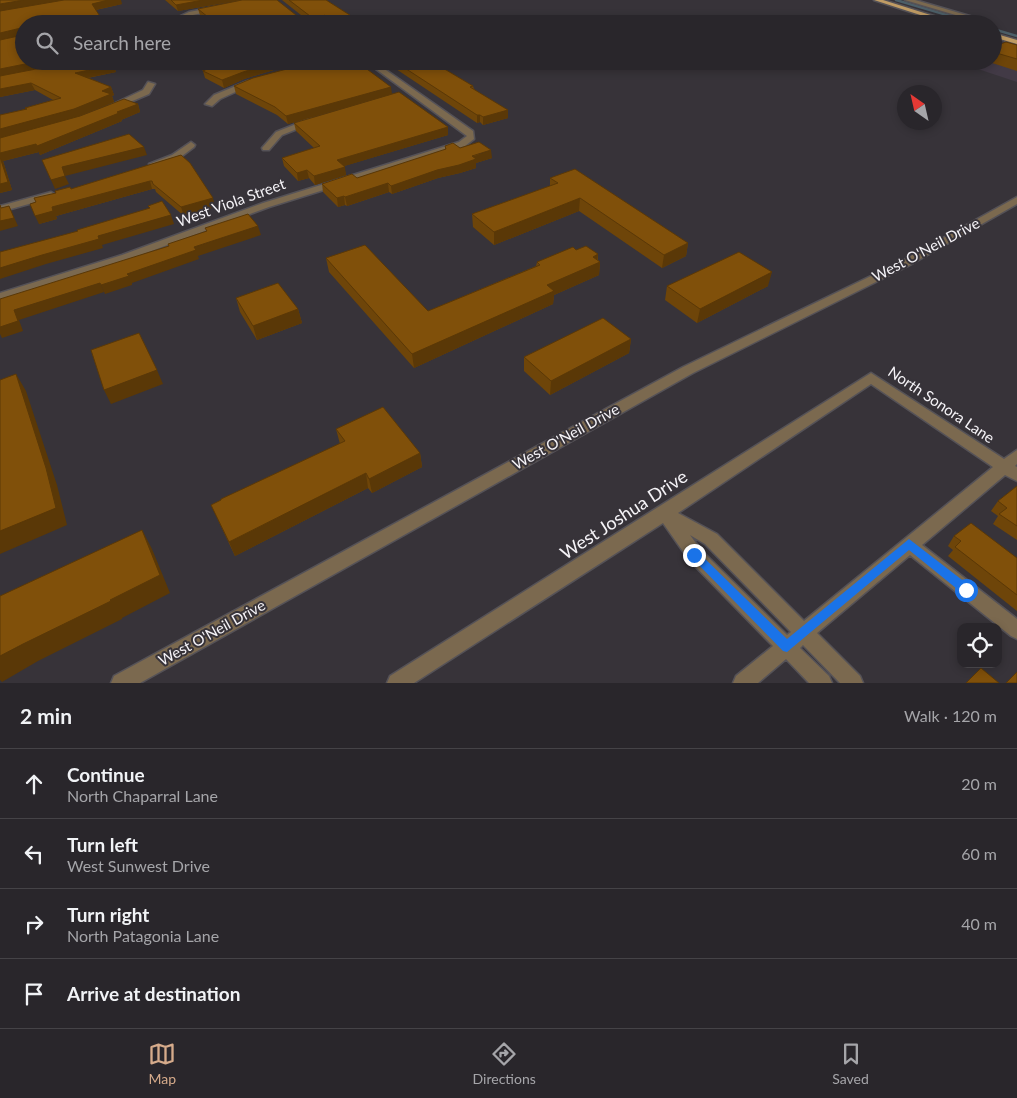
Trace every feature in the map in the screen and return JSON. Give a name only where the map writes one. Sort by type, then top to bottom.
[{"type":"main road","points":[[877,0],[926,15]]},
{"type":"main road","points":[[1002,38],[1017,42]]},
{"type":"street","points":[[908,0],[960,15]]},
{"type":"street","points":[[186,15],[226,7]]},
{"type":"street","points":[[381,70],[413,92]]},
{"type":"street","points":[[210,104],[222,94],[258,81]]},
{"type":"street","points":[[103,110],[146,92],[151,84]]},
{"type":"street","points":[[400,96],[413,92]]},
{"type":"street","name":"West Viola Street","points":[[0,297],[126,257],[266,205],[462,144],[471,137],[470,133],[413,92]]},
{"type":"street","points":[[266,148],[271,138],[281,132],[316,119]]},
{"type":"street","points":[[147,167],[175,157],[192,145]]},
{"type":"street","points":[[0,209],[62,193]]},
{"type":"street","name":"West O'Neil Drive","points":[[121,683],[688,370],[904,264],[1017,200]]},
{"type":"street","name":"North Sonora Lane","points":[[872,378],[1013,466]]},
{"type":"street","name":"West Joshua Drive","points":[[397,683],[665,513],[872,378]]},
{"type":"street","points":[[743,683],[909,544],[1013,466]]},
{"type":"street","points":[[665,513],[711,539],[853,683]]},
{"type":"street","points":[[665,513],[694,555],[822,683]]},
{"type":"street","points":[[909,544],[1017,630]]},
{"type":"shaded area","points":[[1002,42],[1017,46],[1017,82],[981,70],[1002,70]]},
{"type":"building","points":[[0,0],[24,0],[0,4]]},
{"type":"building","points":[[64,0],[108,0],[92,4],[99,15],[15,15],[15,29],[0,33],[0,11]]},
{"type":"building","points":[[171,0],[203,0],[176,5]]},
{"type":"building","points":[[242,0],[277,0],[296,15],[206,15],[198,9]]},
{"type":"building","points":[[289,0],[326,0],[350,15],[309,15]]},
{"type":"building","points":[[15,37],[15,66],[0,69],[0,40]]},
{"type":"building","points":[[1006,42],[1017,45],[1017,59],[1002,55],[1002,44]]},
{"type":"building","points":[[31,70],[89,70],[75,73],[111,87],[102,91],[111,94],[74,109],[0,129],[0,115],[61,98],[31,83],[0,89],[0,76]]},
{"type":"building","points":[[205,70],[250,70],[222,80],[203,71]]},
{"type":"building","points":[[283,70],[368,70],[391,87],[286,116],[275,107],[234,86],[253,78]]},
{"type":"building","points":[[408,70],[446,70],[508,110],[483,117]]},
{"type":"building","points":[[399,92],[448,127],[337,160],[345,167],[314,176],[307,170],[297,173],[282,158],[320,146],[294,123]]},
{"type":"building","points":[[124,99],[138,104],[37,146],[36,144],[0,153],[0,138],[80,116]]},
{"type":"building","points":[[129,134],[144,147],[62,167],[65,176],[51,180],[42,160]]},
{"type":"building","points":[[479,142],[491,150],[472,156],[476,159],[391,186],[388,183],[337,198],[322,184],[352,174],[357,178],[446,149],[445,146],[453,143],[460,148]]},
{"type":"building","points":[[181,155],[190,163],[213,198],[181,207],[150,181],[52,207],[53,211],[35,216],[30,204],[36,202],[34,198],[56,193],[55,191],[70,187],[71,189]]},
{"type":"building","points":[[0,157],[8,182],[0,184]]},
{"type":"building","points":[[575,169],[688,243],[664,255],[580,198],[494,232],[472,214],[558,183],[550,178]]},
{"type":"building","points":[[162,201],[171,215],[98,236],[99,239],[0,268],[0,252],[78,231],[150,208],[148,206]]},
{"type":"building","points":[[0,205],[1,208],[9,206],[14,218],[0,221]]},
{"type":"building","points":[[248,214],[258,226],[194,247],[196,250],[127,274],[129,276],[101,285],[100,283],[14,310],[18,321],[0,327],[0,299],[169,246],[168,244],[207,231],[205,228]]},
{"type":"building","points":[[365,245],[428,311],[540,265],[537,262],[573,247],[576,250],[586,246],[598,254],[593,257],[600,262],[547,285],[554,291],[412,354],[326,258]]},
{"type":"building","points":[[739,252],[772,272],[700,309],[667,286]]},
{"type":"building","points":[[278,283],[298,309],[253,326],[236,298]]},
{"type":"building","points":[[603,318],[631,339],[551,381],[524,357]]},
{"type":"building","points":[[139,333],[157,370],[104,390],[91,350]]},
{"type":"building","points":[[16,374],[46,468],[56,508],[0,531],[0,380]]},
{"type":"building","points":[[383,407],[420,453],[369,479],[366,473],[229,542],[211,505],[345,441],[336,429]]},
{"type":"building","points":[[1017,486],[1017,526],[999,514],[1007,508],[998,501]]},
{"type":"building","points":[[971,523],[1017,558],[1017,595],[955,547],[961,541],[954,536]]},
{"type":"building","points":[[142,530],[160,575],[0,656],[0,596]]},
{"type":"building","points":[[981,668],[999,683],[966,683]]},
{"type":"building","points":[[1017,672],[1017,683],[1006,683]]},
{"type":"waterway","points":[[896,0],[947,15]]},
{"type":"waterway","points":[[1002,32],[1017,36]]},
{"type":"route","points":[[694,555],[787,646],[909,544],[966,590]]}]
